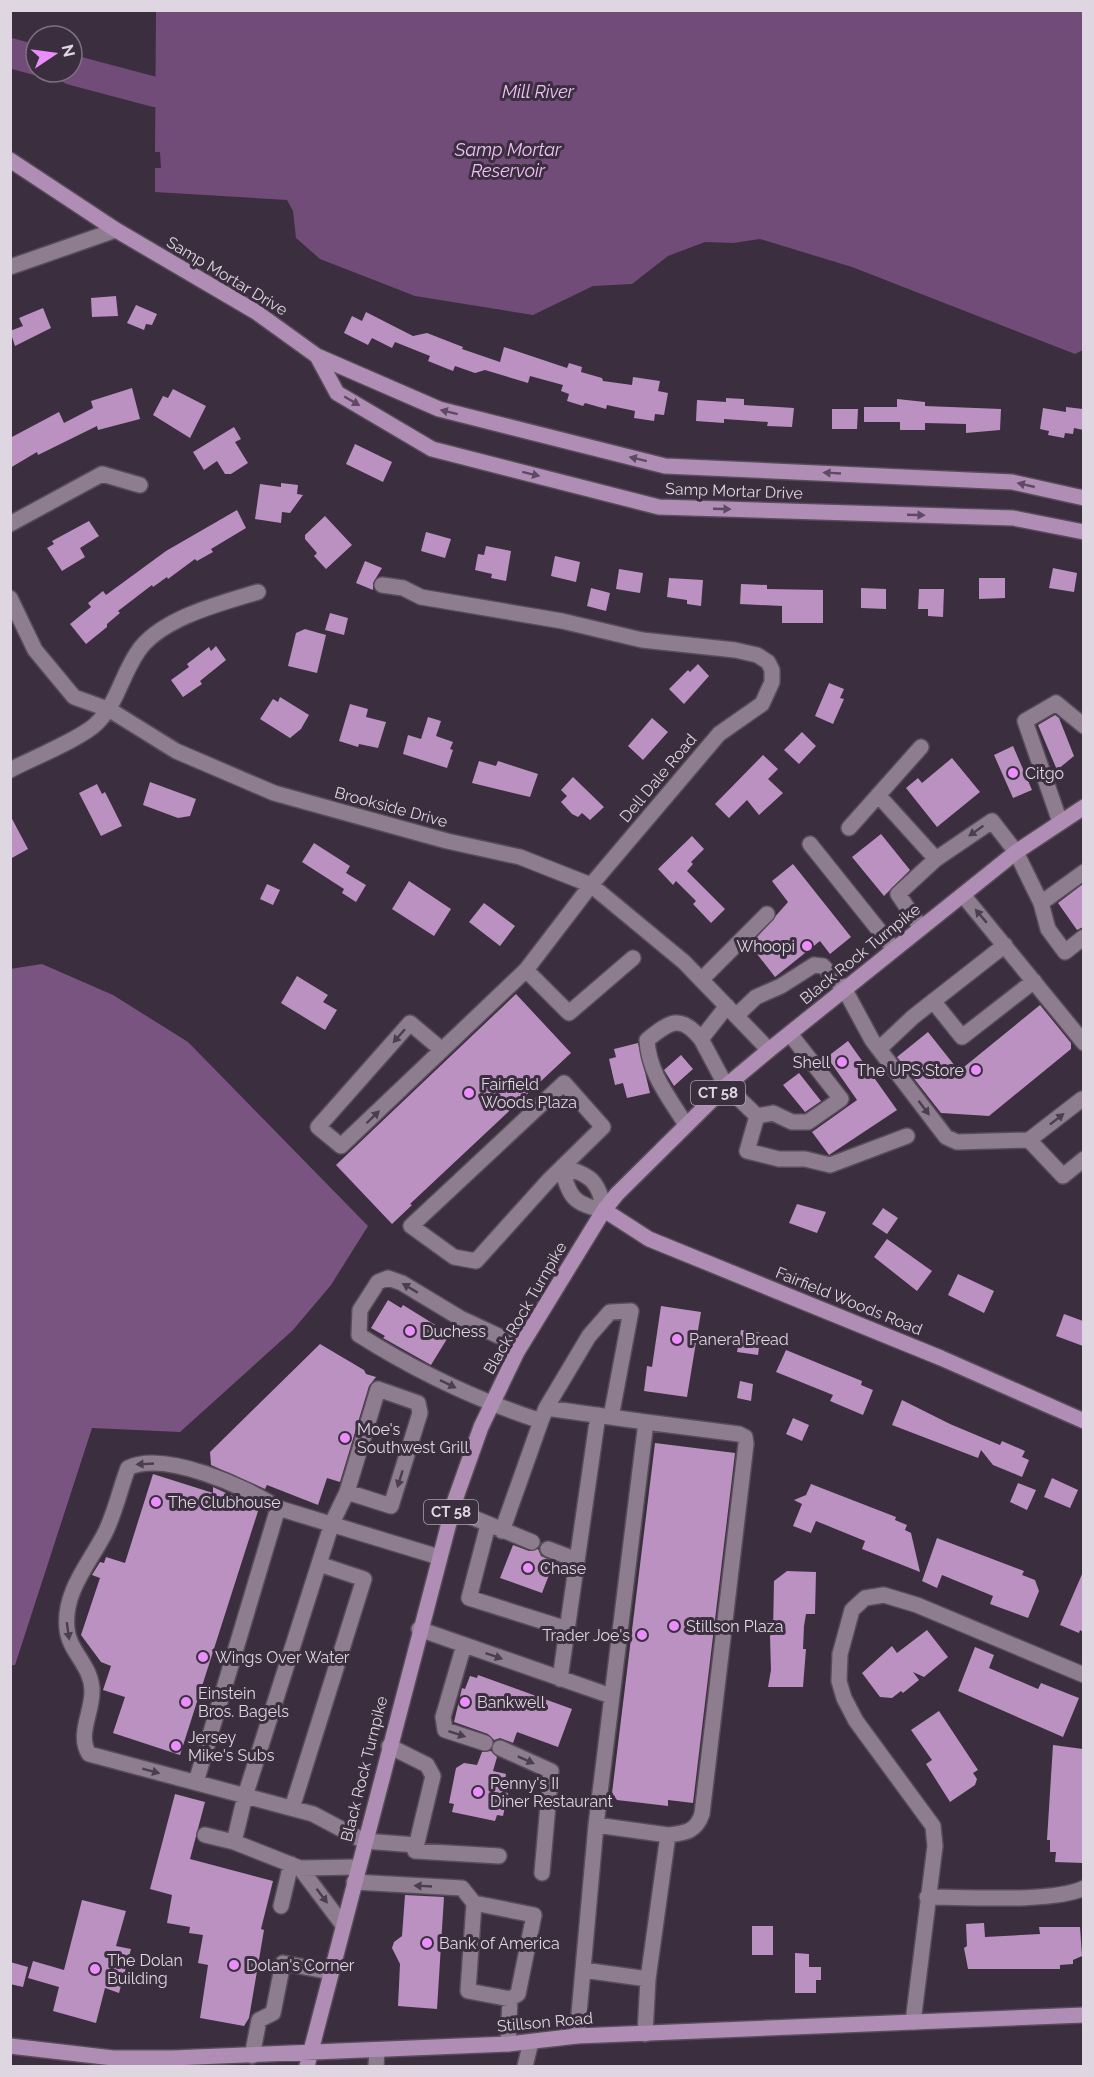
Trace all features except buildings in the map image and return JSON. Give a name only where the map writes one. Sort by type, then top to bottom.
[{"type":"main road","name":"Samp Mortar Drive","points":[[10,160],[116,230],[256,312],[318,356],[439,409],[665,466],[1012,482],[1083,498]]},
{"type":"main road","name":"Samp Mortar Drive","points":[[318,356],[337,393],[432,449],[659,507],[1012,518],[1083,532]]},
{"type":"main road","name":"Black Rock Turnpike","points":[[308,2060],[452,1509],[491,1405],[520,1346],[604,1210],[726,1086],[1016,852],[1083,807]]},
{"type":"main road","name":"Fairfield Woods Road","points":[[604,1210],[649,1239],[941,1358],[1083,1421]]},
{"type":"main road","name":"Stillson Road","points":[[10,2046],[130,2062],[252,2056],[308,2060],[377,2051],[508,2044],[577,2036],[1083,2014]]},
{"type":"street","points":[[10,267],[116,230]]},
{"type":"street","points":[[10,524],[102,474],[140,485]]},
{"type":"street","name":"Dell Dale Road","points":[[382,585],[404,588],[421,597],[562,621],[642,640],[735,650],[757,655],[768,662],[772,670],[772,682],[762,704],[719,734],[591,885],[526,970],[442,1050],[341,1146],[318,1127],[410,1023],[442,1050]]},
{"type":"street","points":[[10,770],[93,727],[110,710],[137,652],[162,630],[216,604],[258,592]]},
{"type":"street","name":"Brookside Drive","points":[[10,598],[35,650],[74,697],[110,710],[176,751],[274,793],[447,841],[520,857],[591,885],[684,962],[769,1050]]},
{"type":"street","points":[[1060,822],[1025,721],[1056,703],[1083,726]]},
{"type":"street","points":[[849,828],[921,747]]},
{"type":"street","points":[[878,795],[936,859]]},
{"type":"street","points":[[921,928],[898,894],[936,859],[992,821],[1016,852],[1041,903],[1048,929],[1065,952],[1083,937]]},
{"type":"street","points":[[810,844],[894,949]]},
{"type":"street","points":[[1041,903],[1083,872]]},
{"type":"street","points":[[963,895],[1083,1043]]},
{"type":"street","points":[[701,980],[767,914]]},
{"type":"street","points":[[879,1049],[933,1002],[1005,945]]},
{"type":"street","points":[[526,970],[569,1013],[633,958]]},
{"type":"street","points":[[701,1040],[731,1011],[781,986],[814,964],[819,964],[845,990],[879,1049],[946,1137],[957,1142],[1029,1140],[1082,1099],[1083,1101]]},
{"type":"street","points":[[933,1002],[962,1037],[1034,981]]},
{"type":"street","points":[[686,1125],[653,1073],[648,1058],[647,1040],[663,1027],[676,1022],[690,1025],[701,1040],[726,1086],[757,1116]]},
{"type":"street","points":[[757,1116],[773,1113],[792,1122],[808,1122],[841,1099],[790,1034]]},
{"type":"street","points":[[564,1083],[603,1127],[562,1167],[476,1261],[454,1257],[411,1226],[564,1083]]},
{"type":"street","points":[[757,1116],[747,1151],[779,1159],[805,1159],[830,1165],[908,1136]]},
{"type":"street","points":[[1029,1140],[1062,1176],[1083,1159]]},
{"type":"street","points":[[562,1167],[583,1172],[600,1189],[604,1210],[583,1206],[566,1189],[562,1167]]},
{"type":"street","points":[[520,1346],[460,1318],[402,1283],[388,1278],[378,1282],[360,1310],[359,1335],[400,1361],[491,1405],[543,1415],[605,1416],[739,1434],[745,1437],[702,1814],[698,1825],[688,1833],[668,1834],[596,1825]]},
{"type":"street","points":[[560,1679],[577,1560],[605,1416],[631,1311],[610,1312],[589,1336],[543,1415],[495,1528],[469,1598],[567,1629]]},
{"type":"street","points":[[234,1842],[245,1796],[332,1523],[347,1492],[378,1389],[418,1403],[420,1413],[391,1506],[347,1492]]},
{"type":"street","points":[[577,2036],[596,1825],[646,1422]]},
{"type":"street","points":[[416,1845],[364,1841],[313,1814],[89,1754],[84,1739],[92,1684],[69,1641],[67,1614],[75,1583],[106,1531],[128,1468],[136,1464],[161,1464],[202,1474],[253,1492],[278,1508],[439,1557]]},
{"type":"street","points":[[196,1782],[278,1508]]},
{"type":"street","points":[[452,1509],[532,1542]]},
{"type":"street","points":[[548,1549],[577,1560]]},
{"type":"street","points":[[292,1808],[364,1579],[319,1564]]},
{"type":"street","points":[[913,2022],[935,1846],[933,1826],[856,1721],[839,1680],[840,1654],[852,1610],[865,1598],[884,1595],[917,1605],[1083,1675]]},
{"type":"street","points":[[419,1629],[611,1696]]},
{"type":"street","points":[[464,1645],[443,1717],[445,1730],[485,1743]]},
{"type":"street","points":[[389,1746],[427,1765],[434,1776],[415,1851],[499,1856]]},
{"type":"street","points":[[500,1748],[551,1771],[542,1874]]},
{"type":"street","points":[[645,2034],[648,1979],[668,1834]]},
{"type":"street","points":[[205,1835],[234,1842],[296,1866],[462,1888],[474,1903],[534,1915],[518,1994],[510,1999],[468,1991],[474,1903]]},
{"type":"street","points":[[281,1906],[296,1866]]},
{"type":"street","points":[[296,1866],[343,1925]]},
{"type":"street","points":[[927,1898],[1021,1898],[1075,1892],[1083,1888]]},
{"type":"street","points":[[252,2056],[259,2020],[273,2013],[283,1964],[331,1972]]},
{"type":"street","points":[[583,1970],[648,1979]]},
{"type":"street","points":[[508,2044],[510,1999]]},
{"type":"street","points":[[525,2067],[531,2042]]},
{"type":"street","points":[[376,2067],[377,2051]]},
{"type":"shaded area","points":[[42,964],[113,995],[188,1042],[368,1226],[331,1285],[293,1330],[180,1432],[92,1428],[15,1665],[11,1665],[10,969]]},
{"type":"water","name":"Samp Mortar Reservoir","points":[[156,11],[1083,11],[1083,350],[1075,354],[852,267],[760,239],[733,243],[705,242],[668,256],[632,284],[593,286],[533,315],[415,296],[320,259],[296,238],[293,211],[287,200],[155,192],[155,168],[161,168],[160,152],[155,152]]},
{"type":"waterway","name":"Mill River","points":[[10,53],[24,57]]},
{"type":"waterway","name":"Mill River","points":[[84,73],[155,92]]},
{"type":"place","name":"Citgo","points":[[1013,773]]},
{"type":"place","name":"Whoopi","points":[[807,946]]},
{"type":"place","name":"Shell","points":[[842,1062]]},
{"type":"place","name":"The UPS Store","points":[[976,1070]]},
{"type":"place","name":"Fairfield Woods Plaza","points":[[469,1093]]},
{"type":"place","name":"Duchess","points":[[410,1331]]},
{"type":"place","name":"Panera Bread","points":[[677,1339]]},
{"type":"place","name":"Moe's Southwest Grill","points":[[345,1438]]},
{"type":"place","name":"The Clubhouse","points":[[156,1502]]},
{"type":"place","name":"Chase","points":[[528,1568]]},
{"type":"place","name":"Stillson Plaza","points":[[674,1626]]},
{"type":"place","name":"Trader Joe's","points":[[642,1635]]},
{"type":"place","name":"Wings Over Water","points":[[203,1657]]},
{"type":"place","name":"Einstein Bros. Bagels","points":[[186,1702]]},
{"type":"place","name":"Bankwell","points":[[465,1702]]},
{"type":"place","name":"Jersey Mike's Subs","points":[[176,1746]]},
{"type":"place","name":"Penny's II Diner Restaurant","points":[[478,1792]]},
{"type":"place","name":"Bank of America","points":[[427,1943]]},
{"type":"place","name":"Dolan's Corner","points":[[234,1965]]},
{"type":"place","name":"The Dolan Building","points":[[95,1969]]}]
